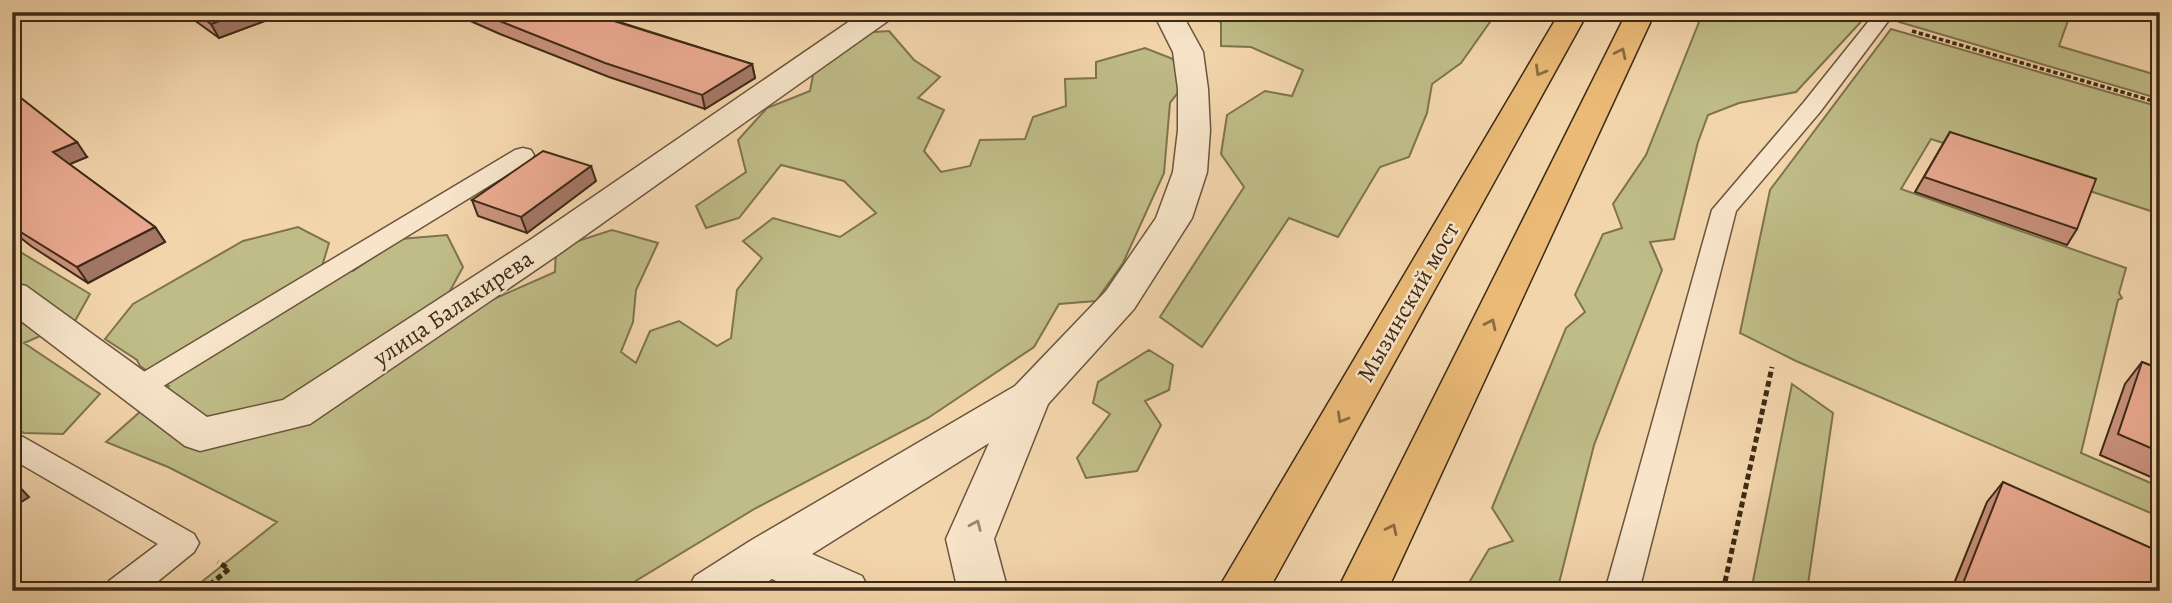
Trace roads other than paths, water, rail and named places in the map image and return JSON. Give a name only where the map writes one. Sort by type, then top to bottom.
[{"type":"main road","name":"Мызинский мост","points":[[1238,584],[1574,12]]},
{"type":"main road","points":[[1362,591],[1641,12]]},
{"type":"street","name":"улица Балакирева","points":[[12,295],[200,435],[295,413],[546,246],[882,12]]},
{"type":"street","points":[[712,591],[1030,397],[1120,300],[1174,218],[1190,172],[1194,130],[1193,89],[1188,52],[1167,12]]},
{"type":"street","points":[[983,591],[970,539],[1030,397]]},
{"type":"street","points":[[767,555],[845,591]]},
{"type":"lane","points":[[1622,591],[1724,209],[1812,107],[1883,17]]},
{"type":"lane","points":[[137,389],[523,155]]},
{"type":"lane","points":[[12,445],[183,543],[121,591]]}]
